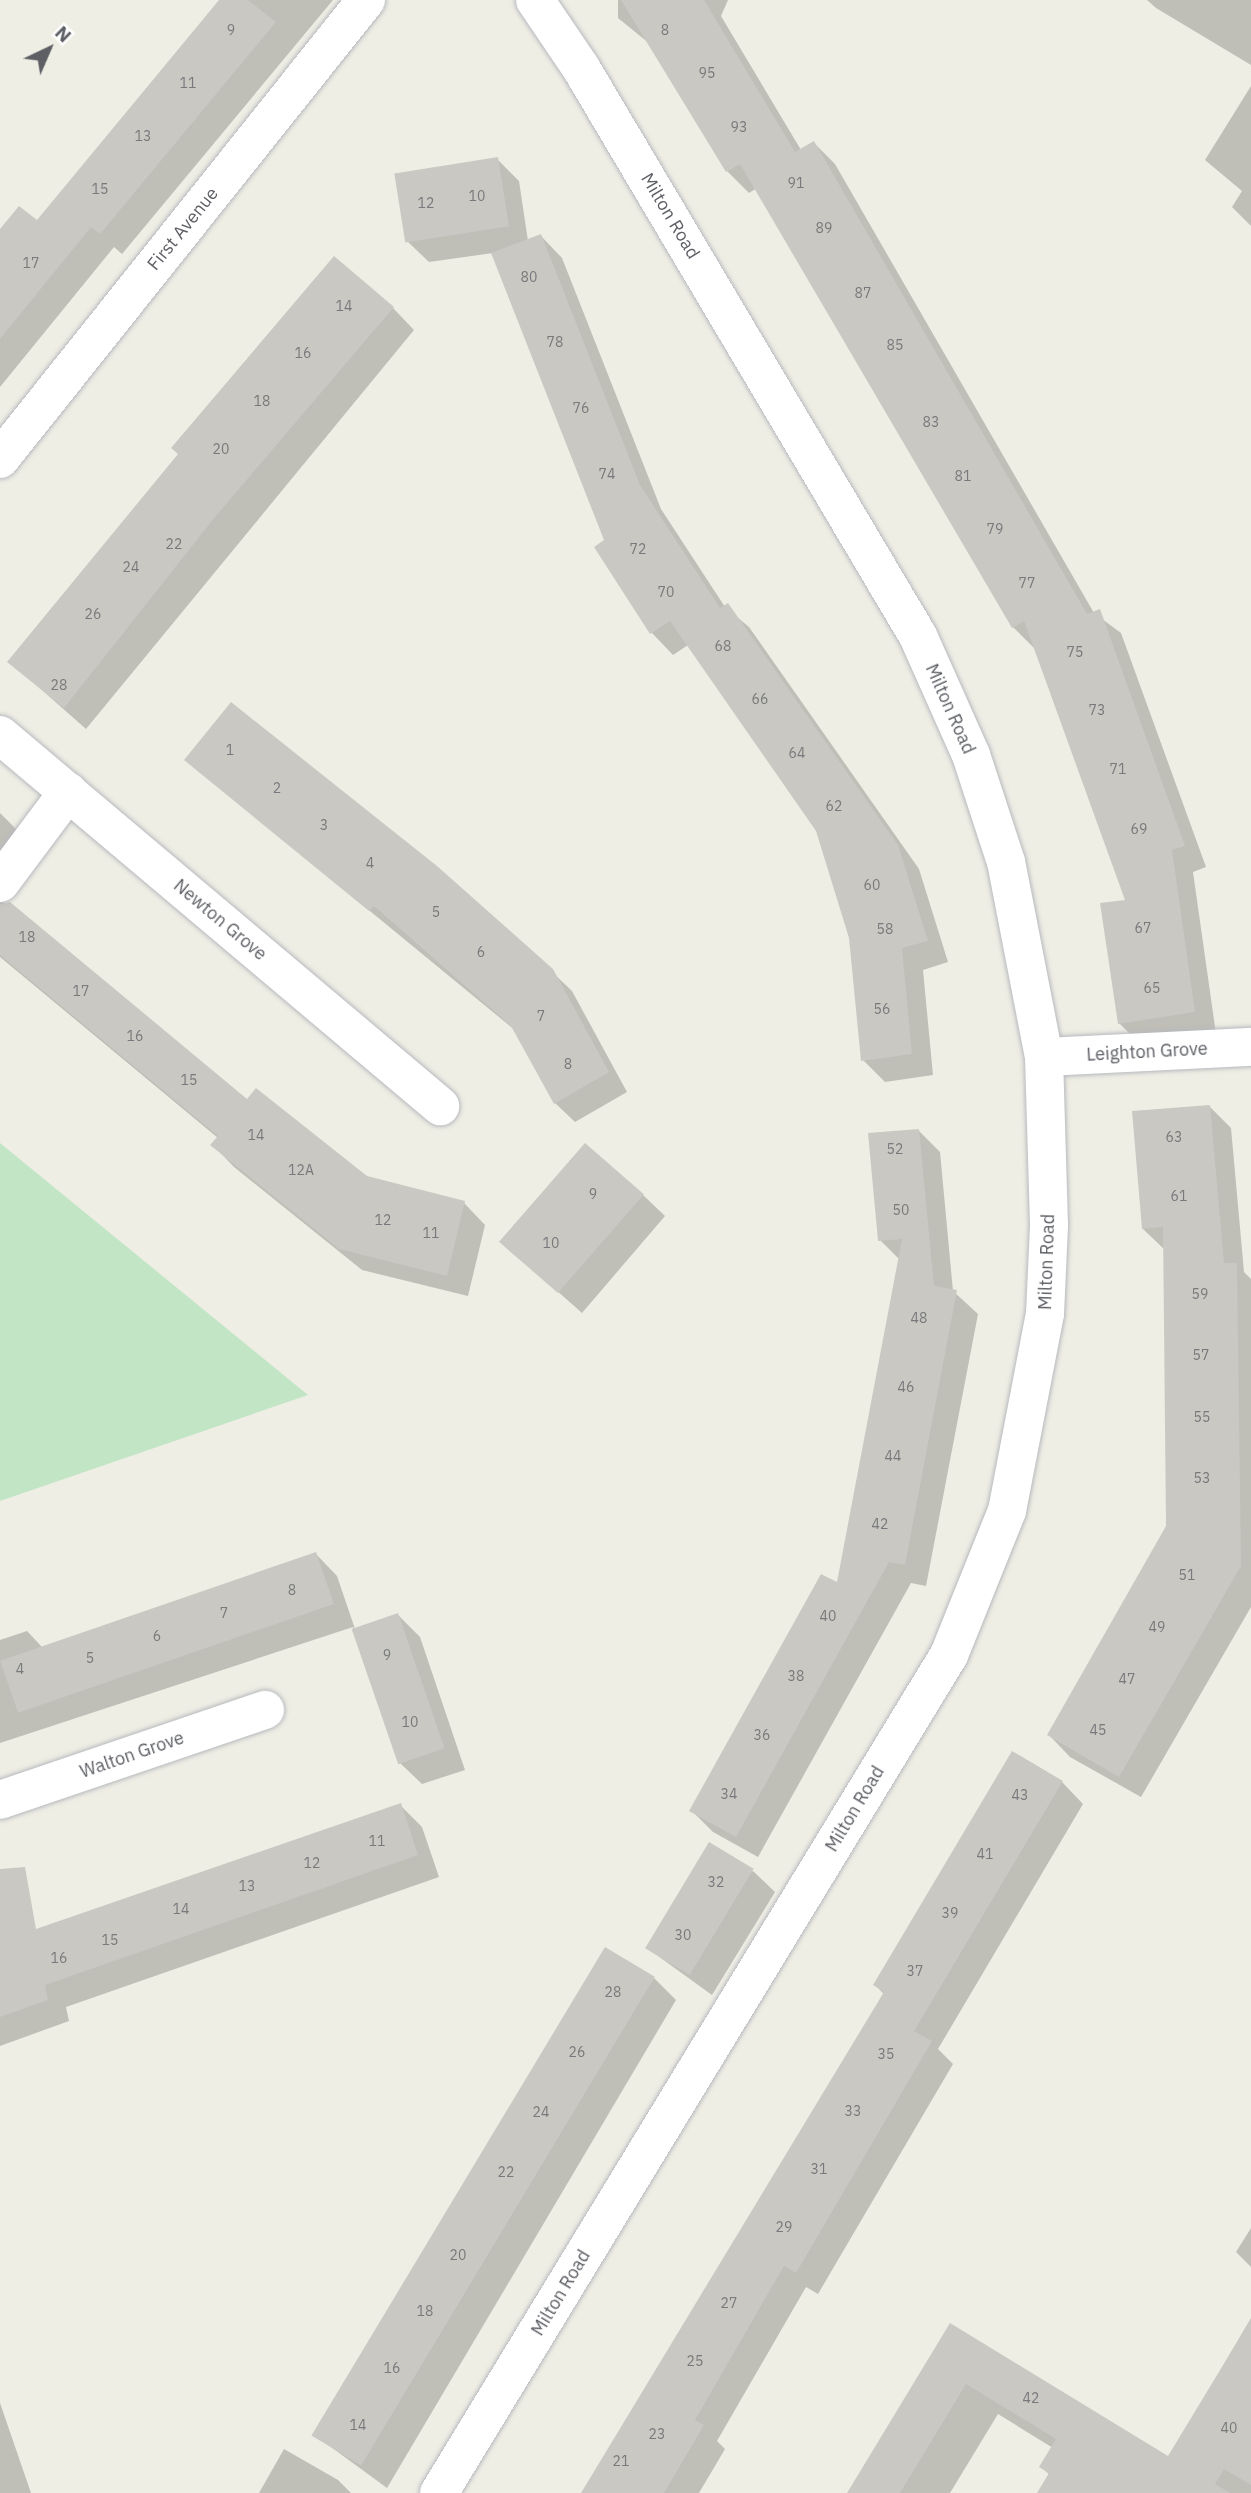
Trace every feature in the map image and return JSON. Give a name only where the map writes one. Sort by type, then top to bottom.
[{"type":"street","name":"First Avenue","points":[[0,459],[366,0]]},
{"type":"street","name":"Milton Road","points":[[439,2493],[948,1656],[1007,1511],[1045,1314],[1049,1138],[1044,1057],[1006,862],[971,755],[918,636],[535,0]]},
{"type":"street","name":"Newton Grove","points":[[0,735],[440,1106]]},
{"type":"street","points":[[0,883],[68,792]]},
{"type":"street","name":"Leighton Grove","points":[[1044,1057],[1251,1047]]},
{"type":"street","name":"Walton Grove","points":[[0,1800],[265,1710]]},
{"type":"green space","points":[[0,1143],[308,1395],[0,1501]]},
{"type":"building","points":[[219,0],[248,0],[276,22],[100,234],[91,227],[0,339],[0,229],[19,206],[37,220]]},
{"type":"building","points":[[621,0],[704,0],[795,152],[814,141],[1087,614],[1100,609],[1185,846],[1172,850],[1195,1012],[1118,1024],[1100,903],[1125,900],[1024,621],[1012,628],[740,164],[726,172]]},
{"type":"building","points":[[498,157],[509,226],[405,243],[394,173]]},
{"type":"building","points":[[541,234],[640,485],[720,608],[728,603],[898,845],[928,941],[902,948],[912,1054],[861,1061],[849,938],[816,831],[670,621],[650,634],[594,547],[604,540],[491,253]]},
{"type":"building","points":[[334,256],[394,307],[215,517],[64,708],[7,662],[178,454],[171,448]]},
{"type":"building","points":[[231,702],[437,866],[553,969],[609,1072],[554,1104],[511,1026],[374,906],[369,911],[184,760]]},
{"type":"building","points":[[10,902],[247,1099],[256,1088],[367,1176],[465,1201],[447,1276],[339,1249],[210,1145],[218,1136],[0,955],[0,904]]},
{"type":"building","points":[[1210,1105],[1224,1263],[1237,1263],[1241,1566],[1119,1777],[1047,1735],[1166,1526],[1163,1227],[1142,1229],[1132,1111]]},
{"type":"building","points":[[919,1129],[934,1286],[957,1290],[905,1565],[889,1562],[736,1837],[689,1811],[821,1574],[837,1582],[902,1239],[878,1241],[868,1133]]},
{"type":"building","points":[[585,1143],[644,1194],[558,1293],[499,1242]]},
{"type":"building","points":[[316,1552],[334,1604],[18,1713],[0,1661]]},
{"type":"building","points":[[398,1613],[445,1748],[398,1764],[352,1629]]},
{"type":"building","points":[[1012,1751],[1063,1781],[914,2031],[932,2041],[796,2273],[784,2266],[695,2420],[704,2425],[664,2493],[581,2493],[884,1992],[873,1985]]},
{"type":"building","points":[[401,1803],[418,1855],[45,1985],[48,2000],[0,2017],[0,1869],[25,1867],[36,1929]]},
{"type":"building","points":[[709,1842],[754,1869],[690,1975],[645,1948]]},
{"type":"building","points":[[605,1947],[655,1977],[361,2465],[311,2436]]},
{"type":"building","points":[[1251,2319],[1251,2485],[1224,2469],[1215,2484],[1230,2493],[1037,2493],[1049,2473],[1039,2467],[1056,2439],[966,2384],[900,2493],[847,2493],[950,2323],[1168,2456]]}]
